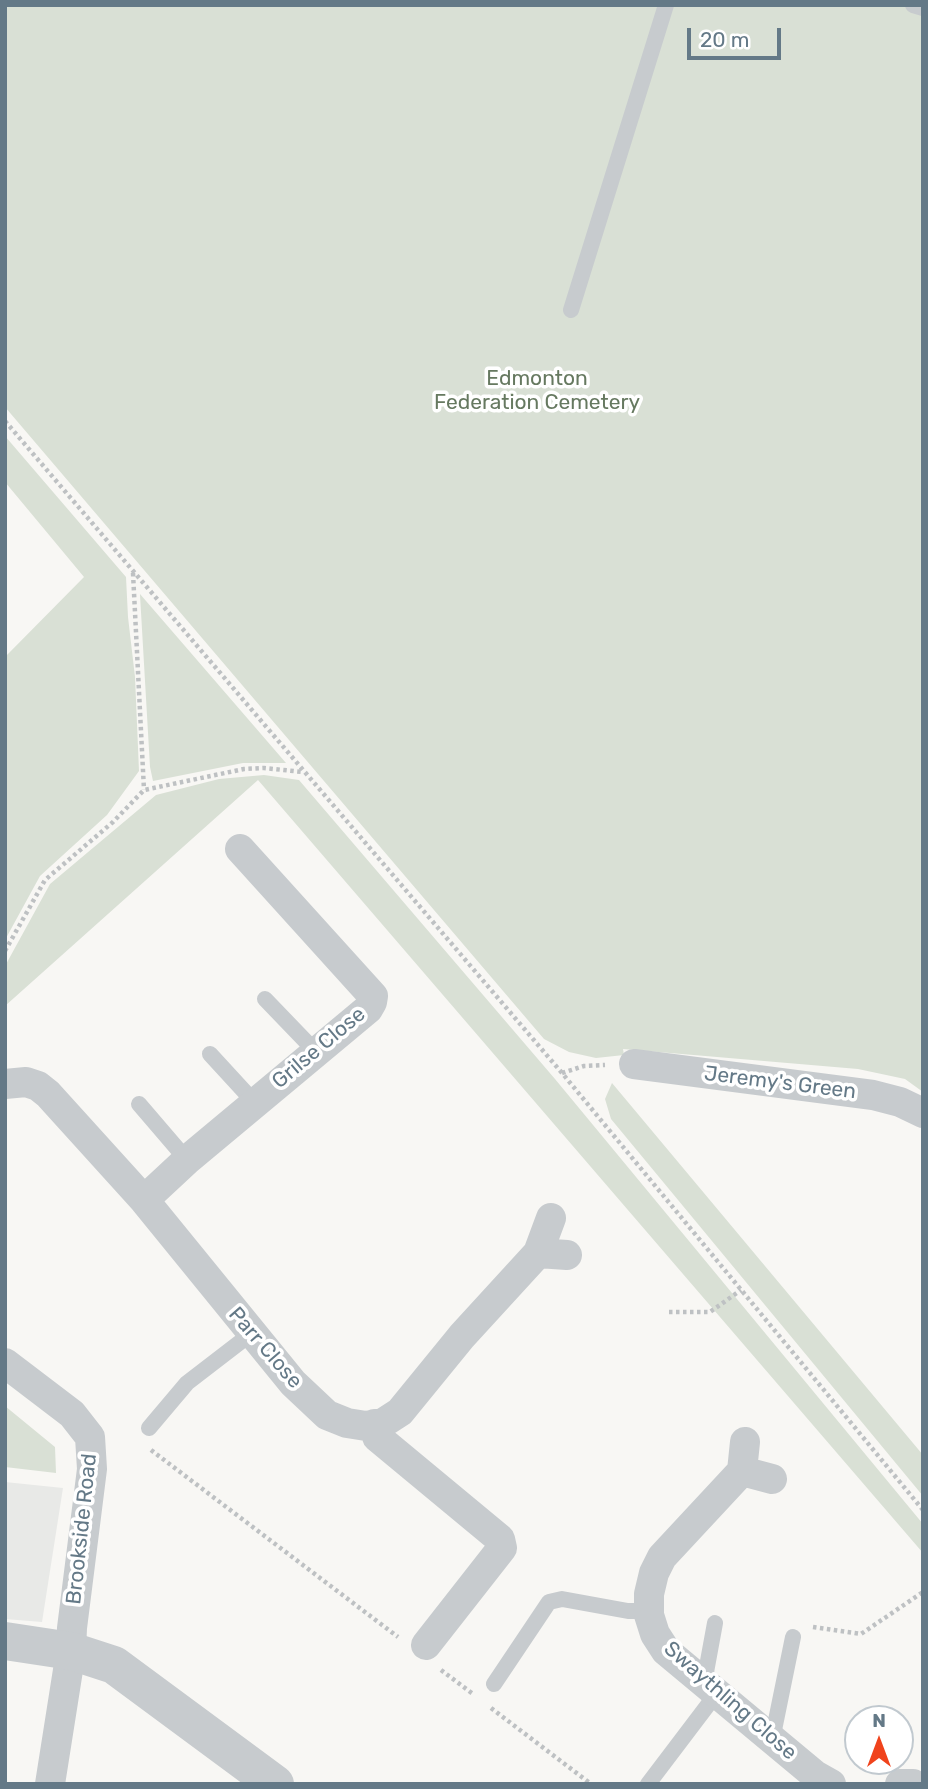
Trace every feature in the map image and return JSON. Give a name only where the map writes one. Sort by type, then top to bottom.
[{"type":"street","name":"Grilse Close","points":[[144,1200],[187,1160],[368,1009],[373,996],[240,849]]},
{"type":"street","name":"Jeremy's Green","points":[[634,1064],[873,1095],[900,1102],[923,1113]]},
{"type":"street","name":"Parr Close","points":[[5,1084],[26,1082],[38,1086],[48,1094],[144,1200],[293,1383],[327,1415],[347,1423],[366,1426],[373,1424]]},
{"type":"street","points":[[422,1651],[502,1548],[500,1539],[377,1437],[373,1424],[383,1423],[400,1412],[461,1336],[538,1253],[551,1218]]},
{"type":"street","points":[[538,1253],[567,1255]]},
{"type":"street","name":"Brookside Road","points":[[5,1363],[72,1414],[90,1437],[92,1469],[71,1651],[50,1784]]},
{"type":"street","name":"Swaythling Close","points":[[772,1479],[743,1457],[662,1557],[654,1573],[649,1594],[649,1611],[655,1634],[666,1651],[815,1775],[831,1784]]},
{"type":"street","points":[[5,1641],[71,1651],[114,1665],[275,1784]]},
{"type":"street","points":[[900,1784],[913,1784]]},
{"type":"lane","points":[[571,310],[666,5]]},
{"type":"lane","points":[[912,5],[923,8]]},
{"type":"lane","points":[[265,999],[316,1052]]},
{"type":"lane","points":[[210,1054],[255,1103]]},
{"type":"lane","points":[[139,1104],[187,1160]]},
{"type":"lane","points":[[149,1428],[187,1383],[252,1333]]},
{"type":"lane","points":[[494,1684],[549,1602],[562,1600],[628,1611],[649,1611]]},
{"type":"lane","points":[[649,1784],[710,1688],[715,1623]]},
{"type":"lane","points":[[772,1740],[793,1637]]},
{"type":"path","points":[[5,421],[562,1073],[923,1510]]},
{"type":"path","points":[[133,572],[144,790]]},
{"type":"path","points":[[5,951],[45,880],[113,822],[144,790],[244,769],[304,772]]},
{"type":"path","points":[[562,1073],[584,1066],[634,1064]]},
{"type":"path","points":[[669,1312],[710,1312],[741,1290]]},
{"type":"path","points":[[149,1448],[422,1651],[591,1784]]},
{"type":"path","points":[[793,1637],[796,1624],[861,1634],[923,1592]]},
{"type":"shaded area","points":[[5,1482],[63,1488],[42,1622],[5,1619]]},
{"type":"green space","name":"Edmonton Federation Cemetery","points":[[5,5],[923,5],[923,1092],[905,1079],[858,1069],[623,1049],[624,1055],[596,1058],[569,1052],[544,1039],[5,407]]},
{"type":"green space","points":[[5,436],[126,577],[135,677],[139,771],[107,815],[40,876],[5,940],[5,657],[84,577],[5,482]]},
{"type":"green space","points":[[140,594],[286,763],[243,763],[153,781]]},
{"type":"green space","points":[[264,775],[299,780],[555,1079],[923,1524],[923,1553],[258,780],[5,1006],[5,966],[50,884],[156,795],[219,779]]},
{"type":"green space","points":[[612,1083],[923,1455],[923,1496],[611,1119],[605,1099]]},
{"type":"green space","points":[[5,1406],[55,1447],[56,1473],[5,1467]]}]
